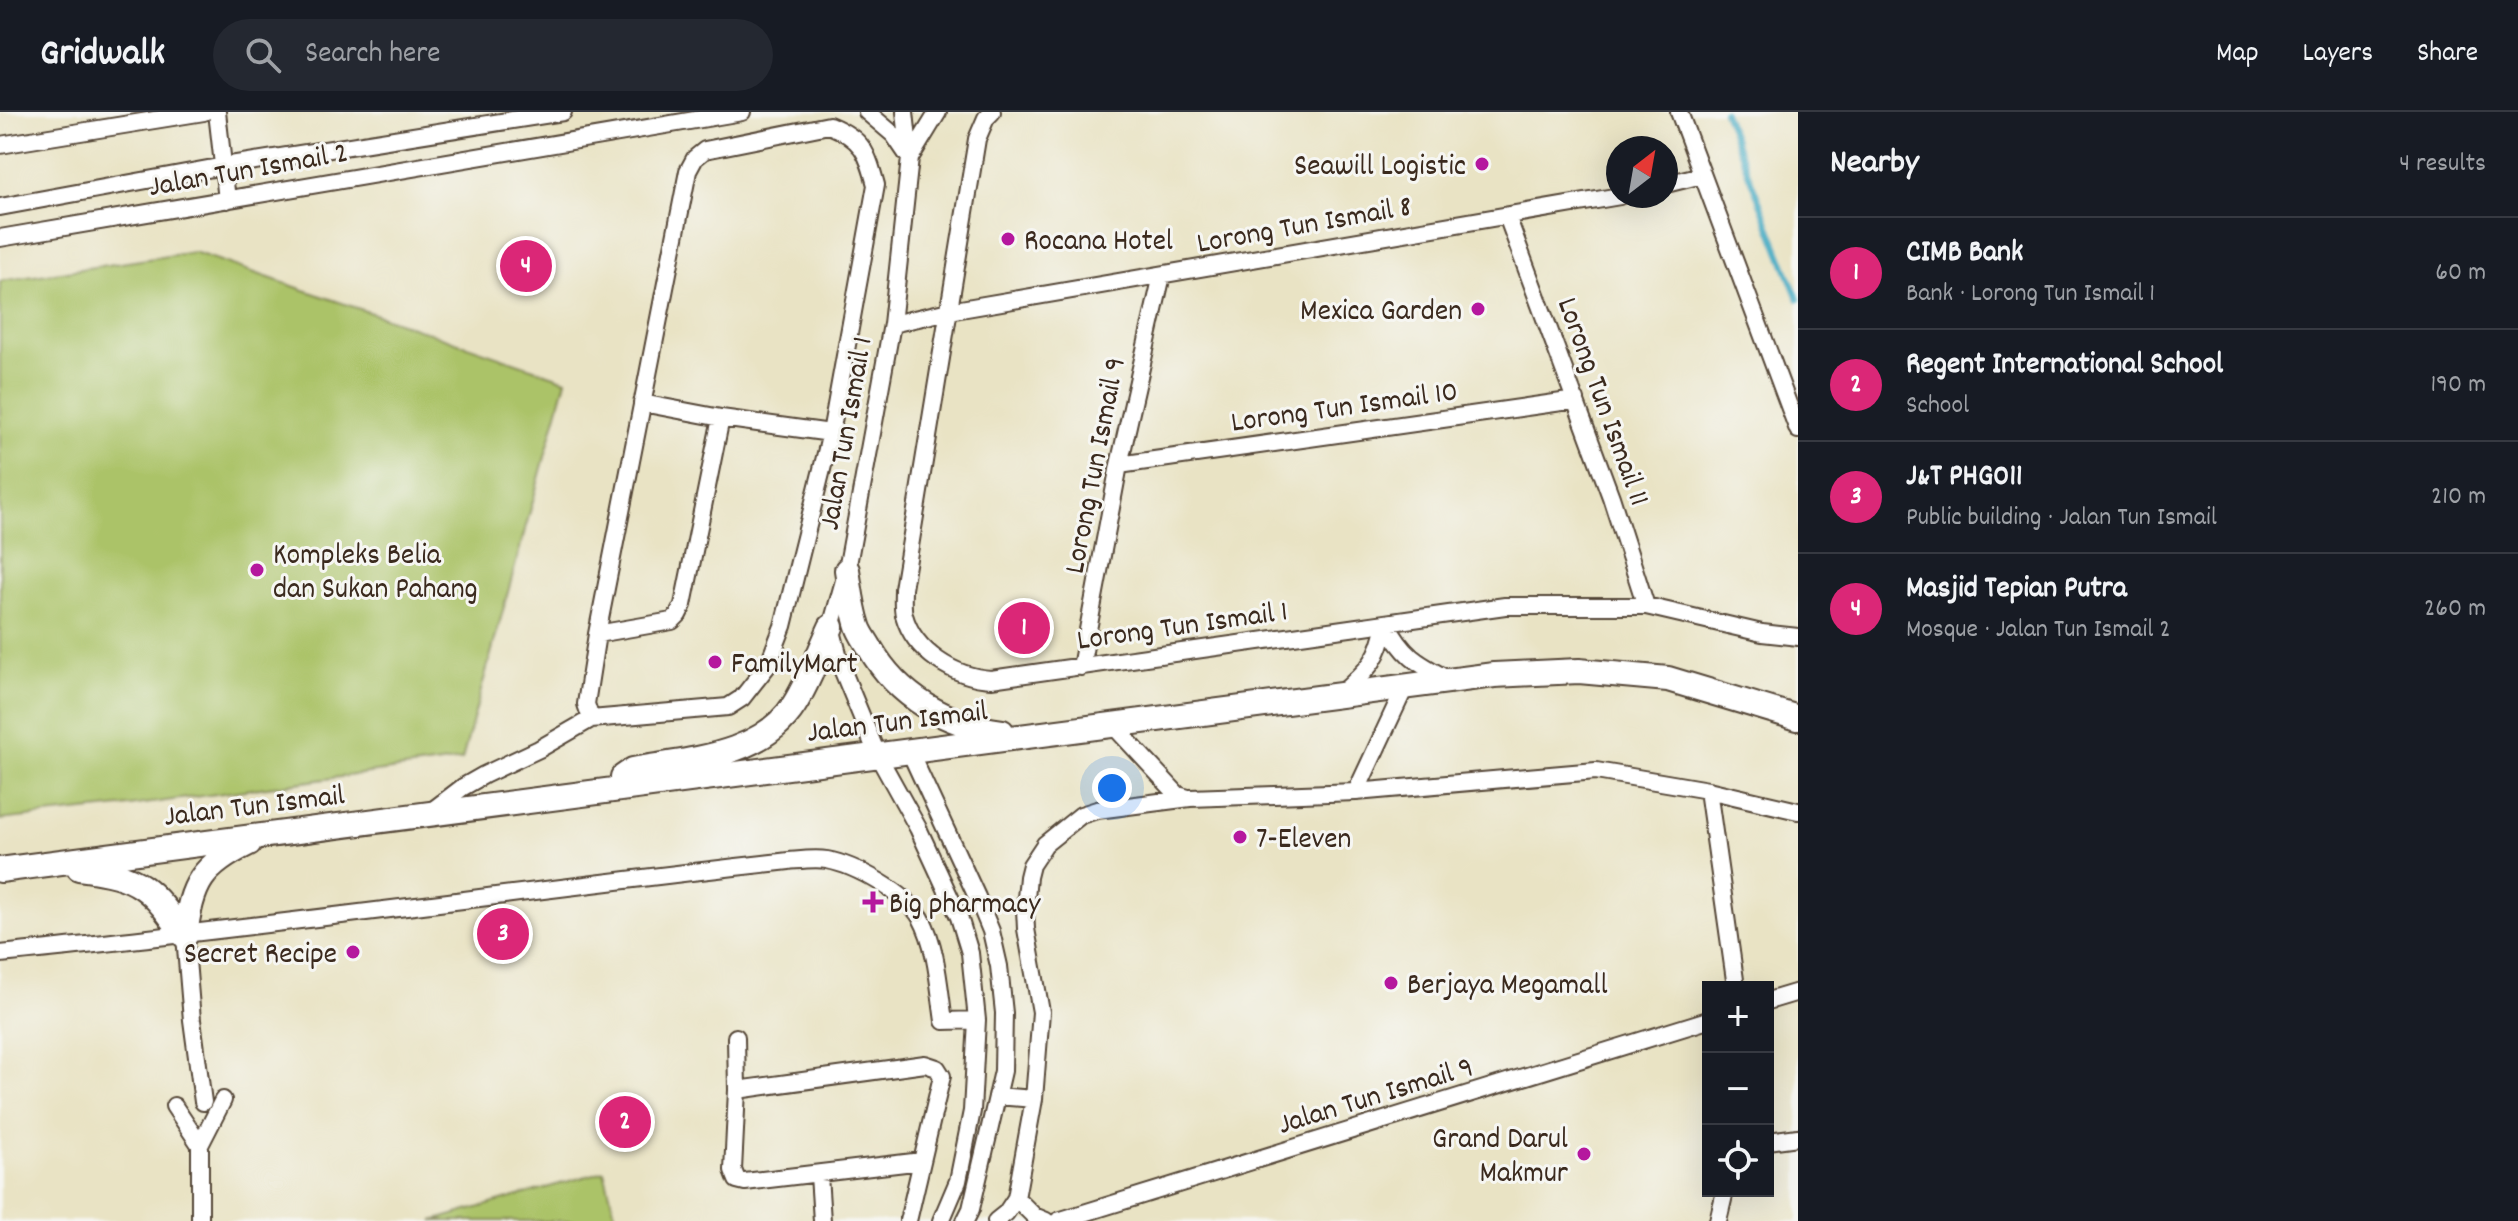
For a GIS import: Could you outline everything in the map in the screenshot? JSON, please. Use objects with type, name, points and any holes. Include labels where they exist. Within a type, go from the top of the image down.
[{"type":"main road","points":[[847,570],[858,628],[875,658],[901,689],[945,716],[996,732],[1029,736]]},
{"type":"main road","points":[[605,790],[633,770],[735,749],[765,736],[792,708],[831,627]]},
{"type":"main road","name":"Jalan Tun Ismail","points":[[0,870],[1494,675],[1579,671],[1668,679],[1798,718]]},
{"type":"main road","points":[[185,936],[188,905],[200,877],[223,856],[265,835]]},
{"type":"main road","points":[[45,864],[112,873],[143,886],[158,898],[185,936]]},
{"type":"street","points":[[0,145],[99,120],[204,112]]},
{"type":"street","points":[[217,112],[227,200]]},
{"type":"street","name":"Jalan Tun Ismail 2","points":[[0,207],[224,166],[563,112]]},
{"type":"street","name":"Jalan Tun Ismail 2","points":[[0,238],[742,112]]},
{"type":"street","points":[[867,112],[894,135],[910,158],[938,112]]},
{"type":"street","name":"Jalan Tun Ismail 1","points":[[831,627],[847,570],[892,324],[910,158],[905,112]]},
{"type":"street","name":"Lorong Tun Ismail 1","points":[[992,112],[977,139],[903,589],[904,615],[917,641],[952,669],[977,678],[997,679],[1505,606],[1646,606],[1762,633],[1798,637]]},
{"type":"street","points":[[1679,112],[1798,430]]},
{"type":"street","points":[[715,117],[720,147]]},
{"type":"street","points":[[427,814],[474,781],[591,719],[728,707],[742,698],[768,665],[783,626],[831,433],[876,185],[867,153],[845,132],[829,125],[705,150],[695,158],[688,171],[597,634],[586,704],[591,719]]},
{"type":"street","points":[[1678,181],[1702,175]]},
{"type":"street","name":"Lorong Tun Ismail 8","points":[[892,324],[949,311],[1606,198]]},
{"type":"street","name":"Lorong Tun Ismail 11","points":[[1507,216],[1576,400],[1646,606]]},
{"type":"street","name":"Lorong Tun Ismail 9","points":[[1081,667],[1119,465],[1162,275]]},
{"type":"street","name":"Lorong Tun Ismail 10","points":[[1119,465],[1576,400]]},
{"type":"street","points":[[642,403],[721,418],[831,433]]},
{"type":"street","points":[[597,634],[672,621],[678,615],[683,605],[721,418]]},
{"type":"street","points":[[1386,623],[1405,653],[1451,681]]},
{"type":"street","points":[[1339,695],[1366,670],[1382,648],[1386,623]]},
{"type":"street","points":[[831,627],[842,669],[877,754],[918,828],[959,917],[970,953],[977,1020],[972,1111],[958,1181],[941,1221]]},
{"type":"street","points":[[1356,792],[1405,687]]},
{"type":"street","points":[[1113,725],[1178,795],[1190,798]]},
{"type":"street","points":[[909,750],[991,931],[999,966],[1004,1013],[1003,1071],[971,1209],[965,1221]]},
{"type":"street","points":[[996,1221],[1016,1198],[1034,1099],[1041,1012],[1025,909],[1028,877],[1031,865],[1045,844],[1081,815],[1097,810],[1190,798],[1356,792],[1596,771],[1708,790],[1798,811]]},
{"type":"street","points":[[1708,790],[1735,981]]},
{"type":"street","points":[[0,954],[185,936],[492,895],[789,861],[825,860],[857,869],[895,892],[920,917],[932,950],[944,1021],[977,1020]]},
{"type":"street","points":[[185,936],[203,1102]]},
{"type":"street","points":[[1774,999],[1798,992]]},
{"type":"street","name":"Jalan Tun Ismail 9","points":[[1058,1221],[1702,1022]]},
{"type":"street","points":[[736,1037],[733,1170],[737,1180],[745,1182],[819,1175],[922,1161]]},
{"type":"street","points":[[737,1090],[925,1064],[937,1068],[942,1076],[908,1221]]},
{"type":"street","points":[[997,1096],[1034,1099]]},
{"type":"street","points":[[200,1221],[200,1145],[223,1100]]},
{"type":"street","points":[[174,1106],[200,1145]]},
{"type":"street","points":[[1774,1140],[1798,1137]]},
{"type":"street","points":[[819,1175],[822,1221]]},
{"type":"street","points":[[1718,1221],[1724,1197]]},
{"type":"street","points":[[1016,1198],[1034,1216],[1046,1221]]},
{"type":"green space","name":"Kompleks Belia dan Sukan Pahang","points":[[194,252],[566,380],[462,760],[130,806],[0,820],[0,281]]},
{"type":"green space","points":[[604,1171],[617,1221],[433,1221]]},
{"type":"waterway","points":[[1724,112],[1798,299]]},
{"type":"place","name":"Seawill Logistic","points":[[1482,164]]},
{"type":"place","name":"Rocana Hotel","points":[[1008,239]]},
{"type":"place","name":"Masjid Tepian Putra","points":[[526,266]]},
{"type":"place","name":"Mexica Garden","points":[[1478,309]]},
{"type":"place","name":"Kompleks Belia dan Sukan Pahang","points":[[257,570]]},
{"type":"place","name":"CIMB Bank","points":[[1024,628]]},
{"type":"place","name":"FamilyMart","points":[[715,662]]},
{"type":"place","name":"7-Eleven","points":[[1240,837]]},
{"type":"place","name":"Big pharmacy","points":[[873,902]]},
{"type":"place","name":"J&T PHG011","points":[[503,934]]},
{"type":"place","name":"Secret Recipe","points":[[353,952]]},
{"type":"place","name":"Berjaya Megamall","points":[[1391,983]]},
{"type":"place","name":"Regent International School","points":[[625,1122]]},
{"type":"place","name":"Grand Darul Makmur","points":[[1584,1154]]}]
